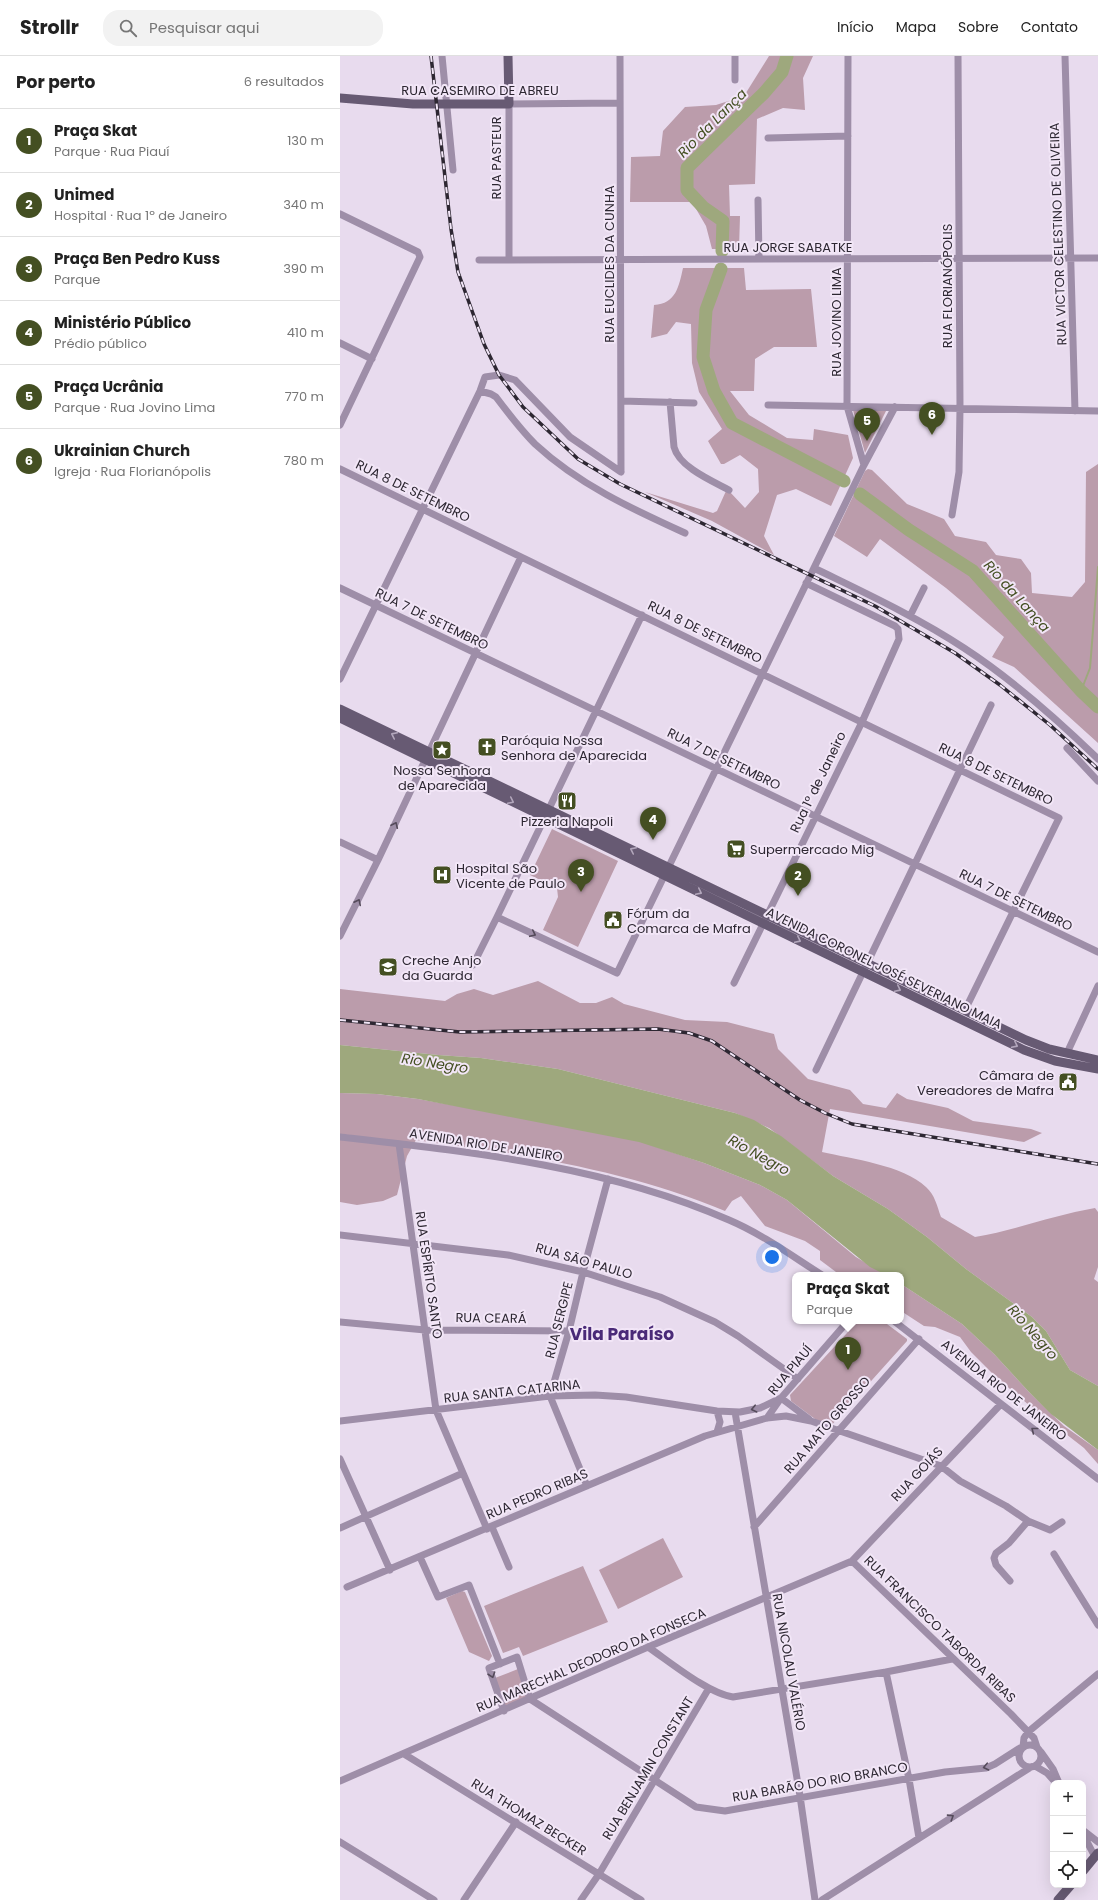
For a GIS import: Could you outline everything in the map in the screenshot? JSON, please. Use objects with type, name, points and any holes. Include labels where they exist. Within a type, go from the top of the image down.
[{"type":"main road","name":"RUA PASTEUR","points":[[508,56],[509,104]]},
{"type":"main road","name":"RUA CASEMIRO DE ABREU","points":[[340,98],[413,104],[509,104]]},
{"type":"main road","name":"AVENIDA CORONEL JOSÉ SEVERIANO MAIA","points":[[340,709],[428,756],[547,814],[765,919],[867,963],[1037,1045],[1098,1060]]},
{"type":"main road","name":"AVENIDA CORONEL JOSÉ SEVERIANO MAIA","points":[[340,718],[428,756]]},
{"type":"main road","name":"AVENIDA CORONEL JOSÉ SEVERIANO MAIA","points":[[765,919],[863,972],[1034,1054],[1055,1061],[1098,1069]]},
{"type":"main road","points":[[1086,1867],[1096,1855]]},
{"type":"main road","points":[[1058,1900],[1068,1888]]},
{"type":"street","points":[[442,56],[453,170]]},
{"type":"street","name":"RUA EUCLIDES DA CUNHA","points":[[480,391],[485,377],[490,375],[499,375],[515,380],[570,436],[621,472],[620,56]]},
{"type":"street","points":[[735,56],[735,80]]},
{"type":"street","name":"RUA JOVINO LIMA","points":[[848,56],[847,406],[864,465]]},
{"type":"street","name":"RUA FLORIANÓPOLIS","points":[[952,516],[959,472],[960,408],[958,56]]},
{"type":"street","name":"RUA VICTOR CELESTINO DE OLIVEIRA","points":[[1065,56],[1075,411]]},
{"type":"street","name":"RUA CASEMIRO DE ABREU","points":[[509,104],[620,103]]},
{"type":"street","name":"RUA PASTEUR","points":[[509,104],[509,260]]},
{"type":"street","points":[[768,138],[848,136]]},
{"type":"street","points":[[758,200],[759,259]]},
{"type":"street","points":[[340,214],[418,252],[420,257],[340,425]]},
{"type":"street","name":"RUA JORGE SABATKE","points":[[479,260],[1098,258]]},
{"type":"street","points":[[340,343],[372,359]]},
{"type":"street","points":[[340,679],[480,391],[491,394],[496,398],[526,434],[569,472],[625,504],[685,533]]},
{"type":"street","points":[[621,401],[694,403]]},
{"type":"street","points":[[670,402],[676,454],[693,470],[729,490]]},
{"type":"street","points":[[768,404],[1098,411]]},
{"type":"street","points":[[497,917],[617,974],[864,465],[895,407]]},
{"type":"street","name":"RUA 8 DE SETEMBRO","points":[[340,469],[1059,818],[1013,912]]},
{"type":"street","points":[[340,936],[428,756],[521,557]]},
{"type":"street","points":[[814,568],[910,616],[965,649],[996,671],[1048,713],[1098,759]]},
{"type":"street","name":"Rua 1º de Janeiro","points":[[734,983],[814,816],[862,722],[897,644],[899,634],[895,626],[806,584]]},
{"type":"street","name":"RUA 7 DE SETEMBRO","points":[[340,588],[1098,952]]},
{"type":"street","points":[[910,616],[924,588]]},
{"type":"street","points":[[473,965],[642,615]]},
{"type":"street","points":[[816,1070],[991,705]]},
{"type":"street","points":[[1067,748],[1098,781]]},
{"type":"street","points":[[340,842],[378,860]]},
{"type":"street","points":[[965,1010],[1013,912]]},
{"type":"street","points":[[1067,1053],[1098,986]]},
{"type":"street","name":"AVENIDA RIO DE JANEIRO","points":[[340,1137],[518,1159],[608,1179],[677,1199],[729,1220],[764,1238],[817,1272]]},
{"type":"street","name":"RUA ESPÍRITO SANTO","points":[[399,1144],[436,1410],[463,1473],[510,1568]]},
{"type":"street","name":"RUA SERGIPE","points":[[550,1396],[569,1331],[608,1179]]},
{"type":"street","name":"RUA SÃO PAULO","points":[[340,1235],[514,1256],[583,1272],[660,1297],[715,1322],[738,1336],[798,1379]]},
{"type":"street","name":"RUA CEARÁ","points":[[340,1322],[425,1330],[569,1331]]},
{"type":"street","name":"RUA PIAUÍ","points":[[767,1418],[781,1398],[845,1324]]},
{"type":"street","name":"AVENIDA RIO DE JANEIRO","points":[[898,1324],[1098,1479]]},
{"type":"street","name":"RUA MATO GROSSO","points":[[754,1527],[919,1340]]},
{"type":"street","points":[[550,1396],[587,1486]]},
{"type":"street","name":"RUA SANTA CATARINA","points":[[340,1421],[550,1396],[626,1397],[717,1411],[735,1412],[760,1408],[781,1398]]},
{"type":"street","points":[[781,1398],[811,1420]]},
{"type":"street","name":"RUA GOIÁS","points":[[852,1561],[1001,1404]]},
{"type":"street","points":[[717,1411],[720,1422],[717,1432]]},
{"type":"street","points":[[735,1412],[737,1428],[767,1418],[786,1416],[811,1420],[840,1429],[941,1466],[960,1481],[1006,1506],[1028,1521],[1050,1530],[1062,1522]]},
{"type":"street","name":"RUA PEDRO RIBAS","points":[[347,1587],[490,1528],[705,1436],[737,1428]]},
{"type":"street","name":"RUA NICOLAU VALÉRIO","points":[[737,1428],[800,1796],[815,1900]]},
{"type":"street","points":[[340,1459],[390,1570]]},
{"type":"street","points":[[340,1528],[463,1473]]},
{"type":"street","points":[[1010,1581],[996,1565],[994,1558],[996,1553],[1009,1543],[1028,1521]]},
{"type":"street","points":[[1054,1554],[1098,1625]]},
{"type":"street","points":[[420,1557],[438,1597],[468,1585],[500,1664]]},
{"type":"street","name":"RUA MARECHAL DEODORO DA FONSECA","points":[[340,1781],[504,1711],[648,1647],[852,1561]]},
{"type":"street","name":"RUA FRANCISCO TABORDA RIBAS","points":[[852,1561],[952,1659],[1011,1714],[1026,1735],[1034,1738],[1038,1748]]},
{"type":"street","points":[[648,1647],[710,1688],[727,1696],[733,1697],[886,1672],[952,1659]]},
{"type":"street","points":[[504,1711],[489,1668],[518,1658],[530,1699]]},
{"type":"street","points":[[886,1672],[909,1779],[918,1838]]},
{"type":"street","points":[[1055,1780],[1046,1772],[1033,1766],[1024,1765],[1019,1760],[1021,1747],[1026,1735],[1098,1674]]},
{"type":"street","name":"RUA BENJAMIN CONSTANT","points":[[581,1900],[599,1874],[710,1688]]},
{"type":"street","name":"RUA BARÃO DO RIO BRANCO","points":[[530,1699],[696,1807],[724,1811],[800,1796],[945,1772],[986,1768],[996,1764],[1021,1747]]},
{"type":"street","points":[[1021,1747],[1030,1744],[1038,1748],[1053,1769],[1057,1780]]},
{"type":"street","points":[[822,1900],[1033,1766],[1041,1756],[1038,1748]]},
{"type":"street","name":"RUA THOMAZ BECKER","points":[[404,1754],[641,1900]]},
{"type":"street","points":[[464,1900],[516,1822]]},
{"type":"street","points":[[1086,1834],[1098,1842]]},
{"type":"street","points":[[1086,1837],[1096,1855]]},
{"type":"street","points":[[340,1842],[434,1900]]},
{"type":"shaded area","points":[[769,56],[813,56],[803,78],[805,110],[783,108],[757,119],[755,184],[729,185],[730,216],[740,216],[739,249],[712,249],[706,226],[692,202],[630,202],[631,157],[660,156],[663,131],[685,107],[716,105],[744,96]]},
{"type":"shaded area","points":[[683,268],[744,268],[746,290],[811,289],[817,347],[774,347],[755,359],[754,391],[730,391],[749,415],[787,438],[813,440],[814,429],[848,435],[853,458],[831,506],[796,489],[777,495],[764,536],[774,555],[712,521],[645,492],[713,513],[717,511],[726,491],[729,491],[745,508],[759,492],[758,469],[740,455],[724,464],[721,464],[708,441],[722,429],[699,392],[692,363],[691,324],[676,322],[667,334],[651,338],[654,305],[661,304],[672,298],[678,287]]},
{"type":"shaded area","points":[[853,410],[886,411],[865,453]]},
{"type":"shaded area","points":[[1098,464],[1098,743],[1014,667],[992,657],[1004,637],[946,588],[880,539],[867,557],[834,536],[865,471],[868,469],[872,470],[907,504],[944,519],[955,536],[986,542],[996,555],[1021,559],[1031,573],[1032,593],[1072,597],[1085,582],[1086,472]]},
{"type":"shaded area","points":[[552,829],[618,861],[578,947],[543,930],[558,897],[557,888],[530,875]]},
{"type":"shaded area","points":[[538,981],[580,1003],[596,1003],[612,997],[624,1004],[685,1020],[727,1022],[774,1034],[778,1049],[808,1079],[850,1090],[863,1104],[886,1108],[897,1093],[907,1099],[948,1108],[973,1121],[1031,1129],[1042,1133],[1024,1142],[830,1109],[822,1152],[862,1160],[891,1168],[916,1179],[932,1194],[941,1217],[975,1237],[1065,1214],[1095,1208],[1098,1212],[1098,1267],[1094,1279],[1098,1282],[1098,1386],[1070,1370],[1046,1331],[1032,1317],[966,1269],[927,1237],[888,1209],[833,1176],[769,1128],[735,1113],[558,1069],[481,1058],[340,1045],[340,989],[445,1001],[457,994],[474,989],[493,995]]},
{"type":"shaded area","points":[[340,1093],[377,1094],[418,1099],[639,1141],[704,1163],[760,1185],[787,1200],[856,1257],[881,1272],[836,1272],[820,1260],[820,1251],[805,1241],[765,1226],[741,1196],[732,1201],[725,1211],[646,1183],[592,1169],[509,1153],[416,1140],[407,1156],[397,1195],[383,1201],[357,1205],[340,1202]]},
{"type":"shaded area","points":[[904,1286],[962,1324],[994,1354],[1029,1392],[1064,1426],[1098,1450],[1098,1464],[1084,1448],[997,1378],[971,1352],[960,1337],[935,1327],[924,1326],[904,1313]]},
{"type":"shaded area","points":[[855,1324],[887,1324],[907,1339],[907,1341],[829,1428],[791,1401],[790,1395]]},
{"type":"shaded area","points":[[663,1538],[683,1577],[618,1609],[599,1570]]},
{"type":"shaded area","points":[[583,1566],[608,1622],[523,1656],[519,1647],[503,1653],[484,1606]]},
{"type":"shaded area","points":[[462,1591],[465,1592],[492,1656],[489,1661],[469,1652],[446,1598]]},
{"type":"shaded area","points":[[518,1669],[528,1698],[504,1706],[495,1678]]},
{"type":"water","name":"Rio Negro","points":[[340,1045],[481,1058],[558,1069],[735,1113],[754,1120],[781,1136],[833,1176],[888,1209],[927,1237],[966,1269],[1032,1317],[1046,1331],[1070,1370],[1098,1386],[1098,1450],[1051,1414],[994,1354],[962,1324],[904,1286],[904,1272],[880,1272],[870,1267],[787,1200],[760,1185],[704,1163],[639,1142],[418,1099],[377,1094],[340,1093]]},
{"type":"waterway","name":"Rio da Lança","points":[[722,251],[723,221],[703,207],[687,190],[687,168],[764,93],[782,72],[787,56]]},
{"type":"waterway","name":"Rio da Lança","points":[[721,269],[706,310],[703,357],[714,391],[732,423],[844,481]]},
{"type":"waterway","name":"Rio da Lança","points":[[860,494],[909,530],[973,571],[1081,691],[1098,707]]},
{"type":"waterway","points":[[1081,691],[1090,668],[1098,567]]},
{"type":"railway","points":[[431,56],[451,229],[458,272],[484,344],[499,375],[523,407],[578,459],[620,484],[875,606],[955,653],[1000,685],[1050,725],[1098,769]]},
{"type":"railway","points":[[340,1020],[460,1032],[658,1029],[689,1033],[712,1041],[800,1100],[825,1113],[852,1124],[1098,1164]]},
{"type":"place","name":"Ukrainian Church","points":[[932,435]]},
{"type":"place","name":"Praça Ucrânia","points":[[867,441]]},
{"type":"place","name":"Paróquia Nossa Senhora de Aparecida","points":[[487,747]]},
{"type":"place","name":"Nossa Senhora de Aparecida","points":[[442,750]]},
{"type":"place","name":"Pizzeria Napoli","points":[[567,801]]},
{"type":"place","name":"Ministério Público","points":[[653,840]]},
{"type":"place","name":"Supermercado Mig","points":[[736,849]]},
{"type":"place","name":"Hospital São Vicente de Paulo","points":[[442,875]]},
{"type":"place","name":"Praça Ben Pedro Kuss","points":[[581,892]]},
{"type":"place","name":"Unimed","points":[[798,896]]},
{"type":"place","name":"Fórum da Comarca de Mafra","points":[[613,920]]},
{"type":"place","name":"Creche Anjo da Guarda","points":[[388,967]]},
{"type":"place","name":"Câmara de Vereadores de Mafra","points":[[1068,1082]]},
{"type":"place","name":"Praça Skat","points":[[848,1370]]},
{"type":"district","name":"Vila Paraíso","points":[[622,1334]]}]
